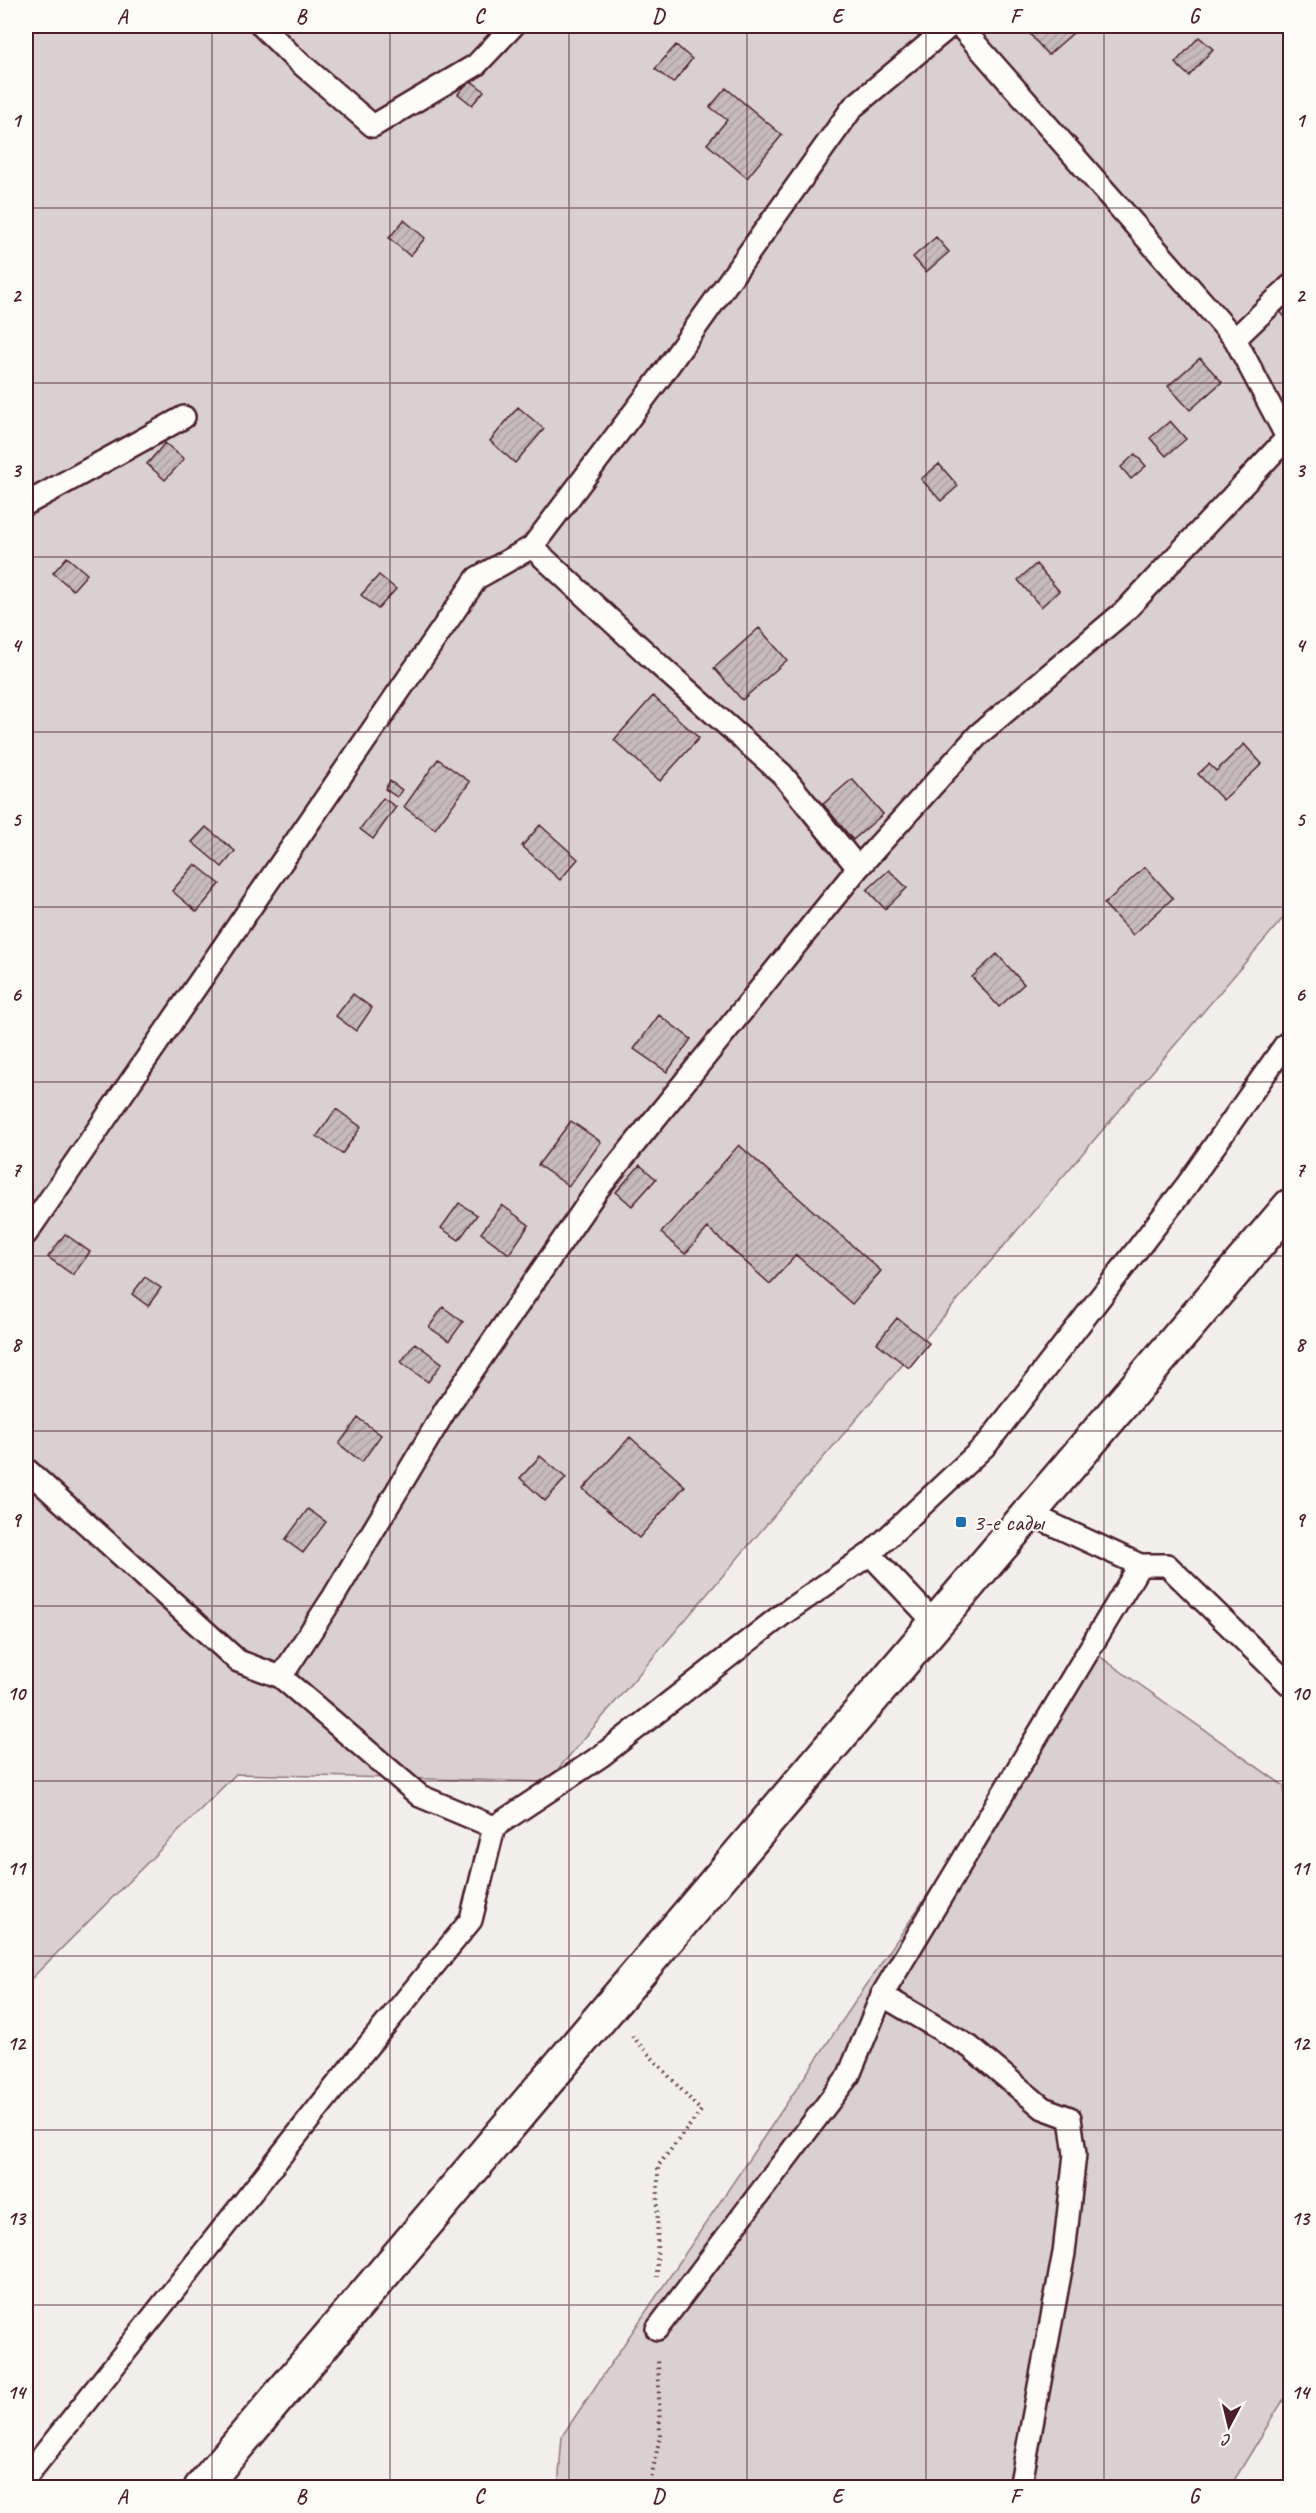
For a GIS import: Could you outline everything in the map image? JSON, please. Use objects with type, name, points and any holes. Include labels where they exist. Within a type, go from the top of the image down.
[{"type":"street","points":[[201,2487],[1290,1206]]},
{"type":"lane","points":[[262,26],[291,55],[373,126],[476,65],[513,26]]},
{"type":"lane","points":[[26,1234],[477,578],[532,547],[659,379],[853,107],[950,26]]},
{"type":"lane","points":[[281,1677],[334,1596],[446,1409],[598,1189],[858,868],[979,734],[1126,610],[1289,440],[1235,339],[960,26]]},
{"type":"lane","points":[[1235,339],[1290,286]]},
{"type":"lane","points":[[26,504],[184,417]]},
{"type":"lane","points":[[532,547],[659,665],[782,774],[858,868]]},
{"type":"lane","points":[[26,2477],[346,2073],[471,1920],[494,1827],[601,1756],[783,1614],[870,1554],[987,1444],[1187,1185],[1290,1041]]},
{"type":"lane","points":[[26,1468],[238,1660],[281,1677],[420,1796],[494,1827]]},
{"type":"lane","points":[[1030,1514],[1140,1565],[1167,1565],[1290,1685]]},
{"type":"lane","points":[[870,1554],[935,1623]]},
{"type":"lane","points":[[657,2329],[849,2075],[882,1995],[1140,1565]]},
{"type":"lane","points":[[882,1995],[970,2047],[1043,2108],[1070,2118],[1075,2154],[1064,2253],[1020,2487]]},
{"type":"path","points":[[606,2009],[701,2111],[658,2166],[657,2329],[660,2436],[649,2487]]},
{"type":"shaded area","points":[[26,26],[1290,26],[1290,910],[547,1782],[236,1774],[26,1984]]},
{"type":"shaded area","points":[[1092,1651],[1284,1786],[1290,1838],[1290,2389],[1230,2487],[558,2488],[562,2436]]},
{"type":"building","points":[[1023,26],[1081,26],[1048,55]]},
{"type":"building","points":[[1199,37],[1213,49],[1189,76],[1175,63]]},
{"type":"building","points":[[676,45],[692,59],[673,83],[655,69]]},
{"type":"building","points":[[470,80],[484,91],[472,105],[458,94]]},
{"type":"building","points":[[726,88],[782,135],[747,178],[707,144],[727,120],[710,107]]},
{"type":"building","points":[[404,220],[425,238],[410,256],[389,238]]},
{"type":"building","points":[[936,237],[949,252],[926,272],[913,257]]},
{"type":"building","points":[[1290,299],[1290,323],[1278,309]]},
{"type":"building","points":[[1200,358],[1222,382],[1190,410],[1168,386]]},
{"type":"building","points":[[518,407],[544,429],[515,463],[490,441]]},
{"type":"building","points":[[1170,421],[1186,439],[1166,456],[1150,438]]},
{"type":"building","points":[[165,443],[184,459],[165,480],[147,464]]},
{"type":"building","points":[[1135,454],[1146,466],[1131,479],[1121,467]]},
{"type":"building","points":[[939,464],[958,486],[941,501],[921,479]]},
{"type":"building","points":[[67,557],[87,574],[73,590],[53,573]]},
{"type":"building","points":[[1036,564],[1059,591],[1041,607],[1018,580]]},
{"type":"building","points":[[379,575],[396,589],[378,609],[361,595]]},
{"type":"building","points":[[759,628],[787,660],[742,700],[714,668]]},
{"type":"building","points":[[653,696],[699,738],[660,781],[614,740]]},
{"type":"building","points":[[1244,744],[1262,764],[1223,800],[1198,774],[1209,764],[1216,771]]},
{"type":"building","points":[[438,759],[470,782],[435,829],[404,807]]},
{"type":"building","points":[[852,779],[883,814],[853,840],[823,804]]},
{"type":"building","points":[[390,781],[402,790],[397,797],[385,789]]},
{"type":"building","points":[[383,798],[396,807],[373,839],[360,829]]},
{"type":"building","points":[[540,825],[578,859],[560,880],[522,846]]},
{"type":"building","points":[[206,827],[235,851],[222,867],[192,842]]},
{"type":"building","points":[[195,864],[220,884],[197,912],[172,891]]},
{"type":"building","points":[[1145,867],[1173,898],[1133,935],[1104,904]]},
{"type":"building","points":[[889,870],[907,888],[885,909],[867,890]]},
{"type":"building","points":[[997,954],[1024,984],[999,1007],[972,977]]},
{"type":"building","points":[[353,994],[372,1008],[356,1031],[336,1016]]},
{"type":"building","points":[[659,1015],[691,1039],[667,1072],[634,1049]]},
{"type":"building","points":[[336,1109],[361,1127],[342,1154],[317,1136]]},
{"type":"building","points":[[571,1121],[601,1142],[569,1186],[538,1165]]},
{"type":"building","points":[[739,1145],[881,1271],[852,1304],[796,1255],[770,1284],[708,1228],[685,1254],[661,1233]]},
{"type":"building","points":[[640,1165],[656,1179],[632,1206],[616,1192]]},
{"type":"building","points":[[459,1203],[477,1215],[459,1240],[441,1228]]},
{"type":"building","points":[[502,1205],[529,1225],[509,1254],[481,1233]]},
{"type":"building","points":[[65,1234],[90,1252],[73,1275],[48,1257]]},
{"type":"building","points":[[145,1277],[161,1288],[148,1306],[132,1294]]},
{"type":"building","points":[[443,1307],[463,1322],[449,1341],[429,1327]]},
{"type":"building","points":[[897,1318],[929,1343],[909,1368],[877,1343]]},
{"type":"building","points":[[415,1343],[442,1363],[428,1382],[401,1362]]},
{"type":"building","points":[[358,1418],[381,1435],[362,1462],[339,1444]]},
{"type":"building","points":[[630,1437],[685,1486],[639,1538],[583,1489]]},
{"type":"building","points":[[540,1456],[566,1478],[545,1501],[520,1478]]},
{"type":"building","points":[[308,1509],[326,1522],[303,1553],[285,1540]]},
{"type":"place","name":"3-е сады","points":[[961,1522]]}]
